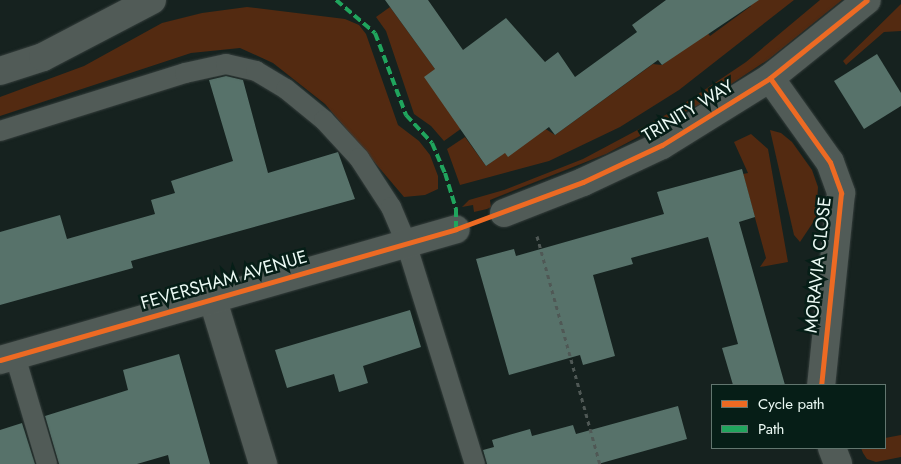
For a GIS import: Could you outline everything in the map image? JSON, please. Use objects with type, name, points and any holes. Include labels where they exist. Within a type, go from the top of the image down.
[{"type":"street","points":[[0,70],[43,57],[152,0]]},
{"type":"street","name":"TRINITY WAY","points":[[516,208],[583,182],[662,145],[770,78],[867,0]]},
{"type":"street","name":"MORAVIA CLOSE","points":[[770,78],[830,162],[840,193],[821,384]]},
{"type":"street","name":"FEVERSHAM AVENUE","points":[[7,358],[212,297],[456,229]]},
{"type":"street","points":[[212,297],[263,464]]},
{"type":"street","points":[[832,449],[838,464]]},
{"type":"lane","points":[[0,131],[185,73],[226,64],[256,71],[286,89],[324,120],[359,158],[391,207],[406,243],[475,464]]},
{"type":"lane","points":[[7,358],[47,464]]},
{"type":"path","points":[[516,208],[600,464]]},
{"type":"shaded area","points":[[752,0],[794,0],[679,90],[620,127],[549,161],[460,185],[447,149],[465,137],[486,166],[541,126],[555,135],[653,64],[662,65],[707,32],[710,36],[751,6],[748,2]]},
{"type":"shaded area","points":[[820,0],[842,0],[769,59],[704,102],[606,154],[490,200],[491,207],[487,209],[474,212],[473,205],[462,207],[469,200],[504,190],[583,159],[673,111],[746,62]]},
{"type":"shaded area","points":[[901,4],[901,31],[884,32],[846,65],[843,61]]},
{"type":"shaded area","points":[[247,7],[345,19],[359,25],[366,34],[398,125],[419,141],[430,155],[438,176],[438,189],[425,195],[404,197],[325,104],[273,63],[240,48],[191,53],[0,116],[0,97],[84,66],[162,23],[202,13]]},
{"type":"shaded area","points":[[390,7],[435,69],[462,128],[444,141],[431,126],[414,114],[386,31],[376,17]]},
{"type":"shaded area","points":[[770,130],[781,133],[792,142],[812,170],[818,187],[816,218],[800,242],[794,235]]},
{"type":"shaded area","points":[[751,134],[768,149],[788,262],[760,267],[766,258],[743,174],[748,173],[734,142]]},
{"type":"shaded area","points":[[901,435],[901,457],[876,462],[867,459],[861,449],[886,449],[886,438]]},
{"type":"building","points":[[385,0],[428,0],[463,50],[506,18],[545,62],[558,52],[575,77],[637,32],[632,25],[666,0],[759,0],[662,65],[658,60],[555,135],[549,127],[508,157],[505,153],[486,166],[424,77],[435,69]]},
{"type":"building","points":[[877,54],[901,93],[901,106],[864,129],[834,81]]},
{"type":"building","points":[[226,76],[243,80],[268,173],[338,152],[355,199],[131,261],[133,268],[0,305],[0,232],[60,215],[67,239],[155,214],[151,200],[175,193],[171,181],[233,161],[209,80]]},
{"type":"building","points":[[742,169],[755,217],[739,222],[785,384],[733,384],[722,348],[738,344],[708,237],[631,258],[633,264],[593,275],[615,356],[583,365],[580,355],[509,375],[476,259],[514,249],[516,256],[664,214],[657,192]]},
{"type":"building","points":[[410,310],[421,347],[363,366],[368,383],[339,392],[334,374],[287,388],[275,350]]},
{"type":"building","points":[[179,354],[210,464],[170,464],[168,455],[137,464],[59,464],[45,416],[128,390],[123,370]]},
{"type":"building","points":[[678,406],[687,439],[598,464],[487,464],[483,450],[494,447],[492,440],[530,429],[532,436],[573,425],[576,434]]},
{"type":"building","points":[[22,423],[35,464],[0,464],[0,430]]},
{"type":"marked path","points":[[336,0],[375,33],[406,115],[432,143],[445,173],[456,209],[456,229]]},
{"type":"cycle path","points":[[0,360],[456,229],[583,182],[662,145],[770,78],[867,0]]},
{"type":"cycle path","points":[[770,78],[830,162],[841,193],[821,384]]}]
